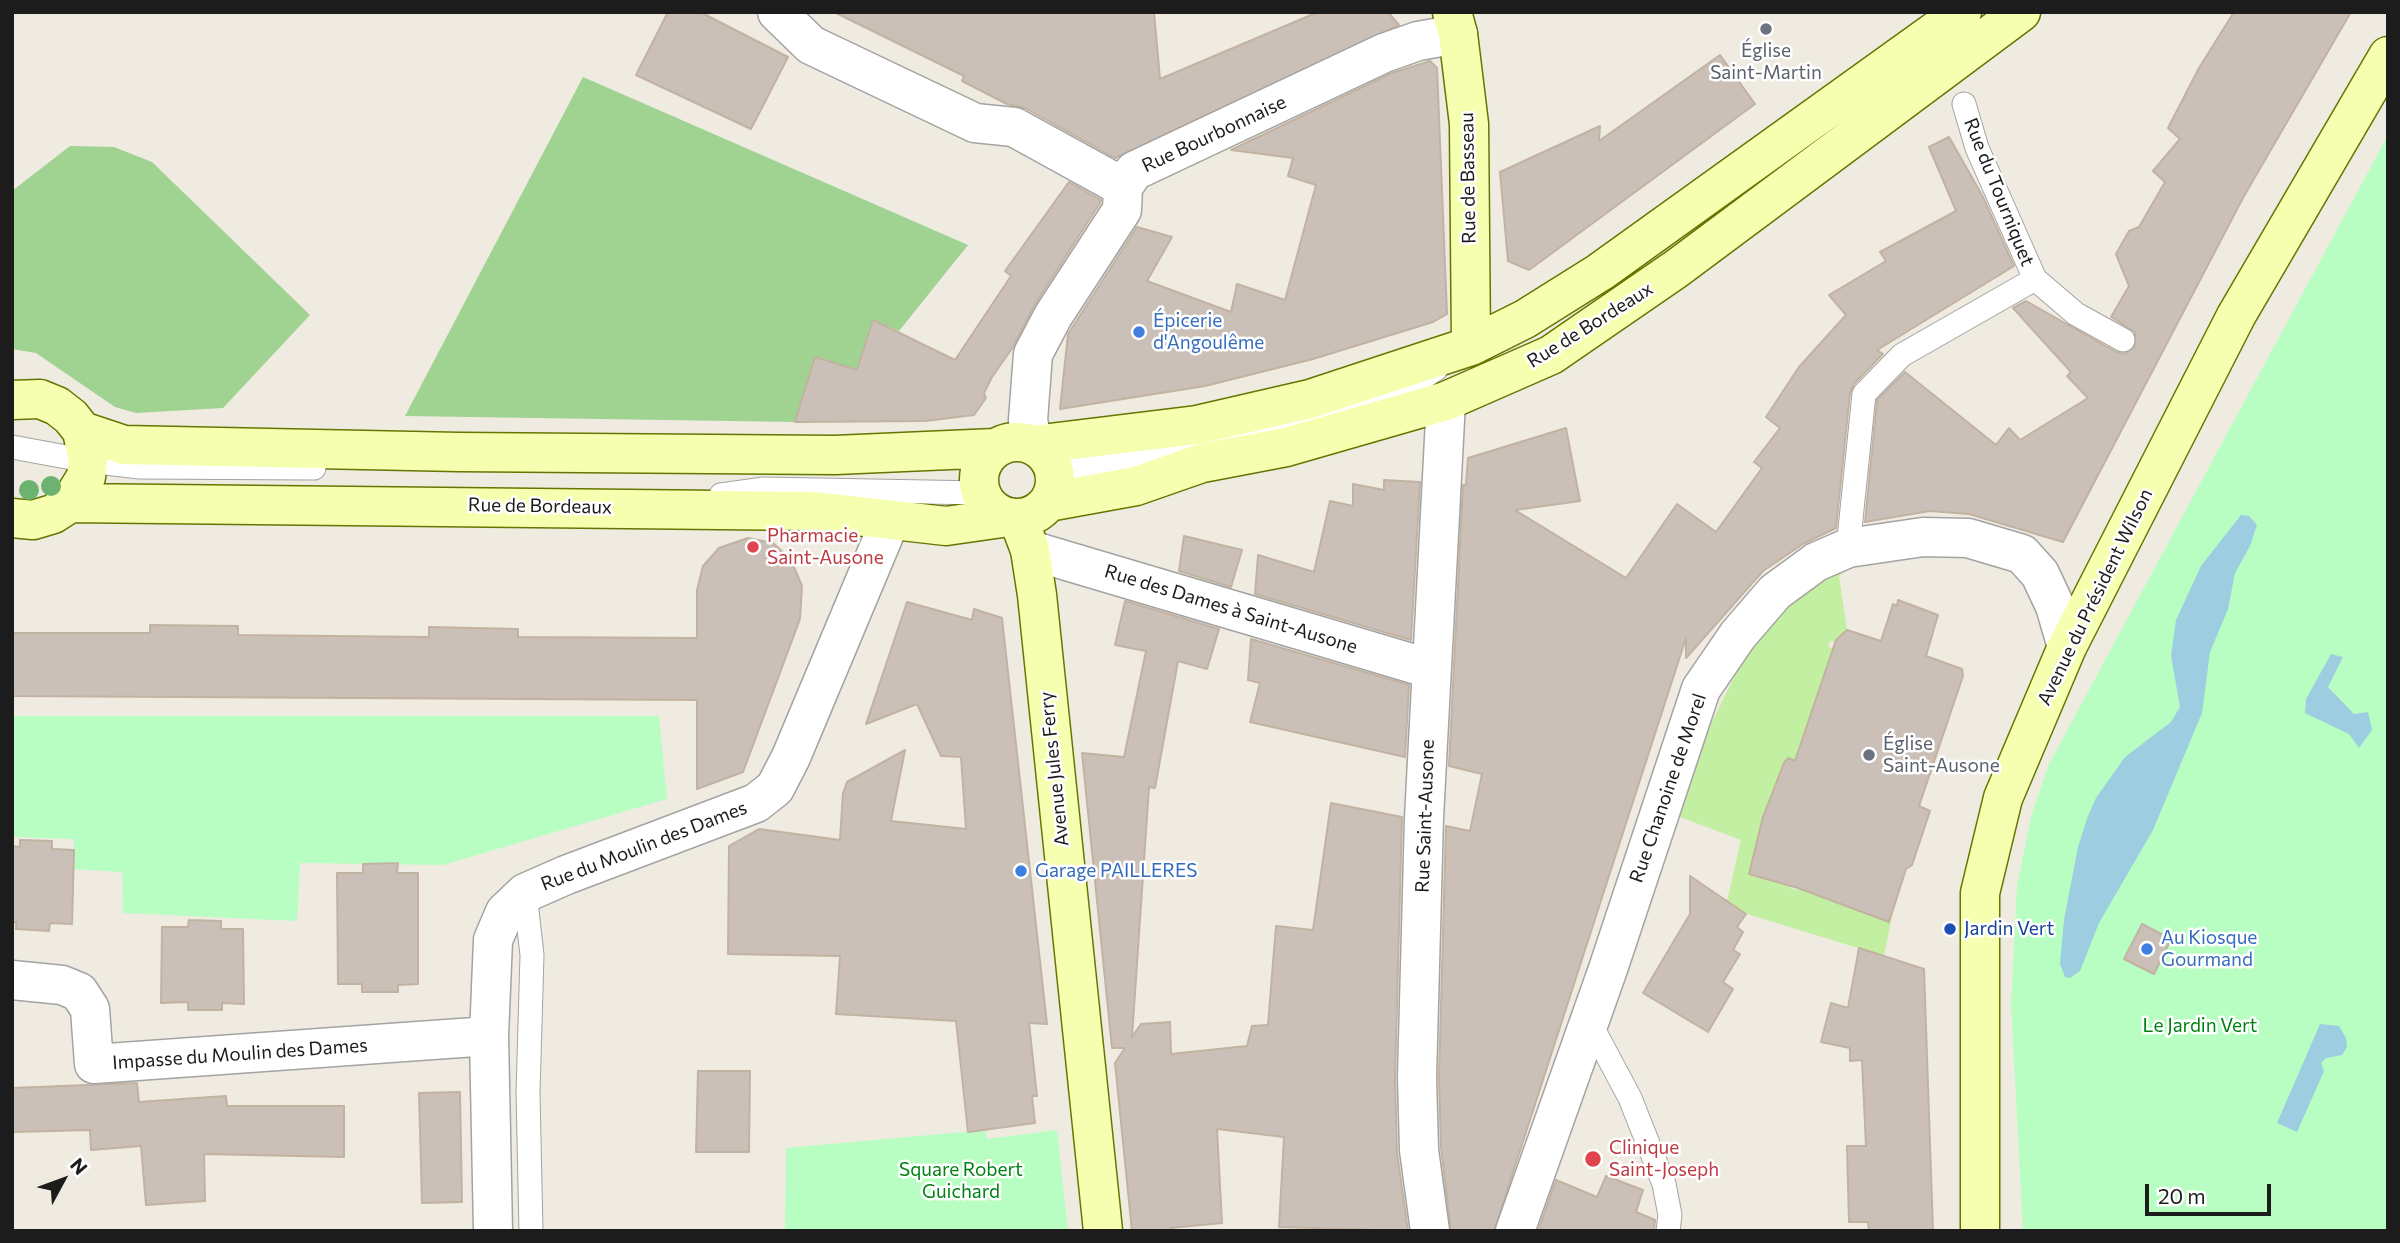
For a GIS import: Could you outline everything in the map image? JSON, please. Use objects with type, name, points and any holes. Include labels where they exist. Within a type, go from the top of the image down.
[{"type":"main road","name":"Rue de Bordeaux","points":[[69,503],[813,510],[890,522],[946,526],[1025,499],[1197,425],[1310,398],[1471,346],[1572,290],[1962,12]]},
{"type":"main road","name":"Rue de Bordeaux","points":[[1025,499],[1136,486],[1202,463],[1286,447],[1446,401],[1550,355],[1623,307],[2021,12]]},
{"type":"main road","name":"Rue de Basseau","points":[[1455,23],[1469,124],[1471,346]]},
{"type":"main road","name":"Avenue du Président Wilson","points":[[1980,1231],[1980,894],[2003,798],[2067,647],[2236,316],[2388,56]]},
{"type":"main road","points":[[12,400],[40,399],[57,405],[71,416],[85,446],[86,477],[69,503],[53,514],[33,520],[12,518]]},
{"type":"main road","points":[[85,446],[835,455],[995,448],[1007,443],[1025,499]]},
{"type":"main road","name":"Avenue Jules Ferry","points":[[1025,499],[1103,1231]]},
{"type":"street","points":[[777,12],[811,45],[975,123],[1014,127],[1123,187]]},
{"type":"street","name":"Rue Bourbonnaise","points":[[1025,499],[1033,354],[1053,316],[1122,210],[1123,187],[1134,171],[1384,53],[1418,41],[1455,23]]},
{"type":"street","name":"Rue Saint-Ausone","points":[[1430,1231],[1419,1150],[1417,1077],[1432,669],[1446,401]]},
{"type":"street","name":"Rue des Dames à Saint-Ausone","points":[[1025,499],[1432,669]]},
{"type":"street","name":"Rue du Moulin des Dames","points":[[492,1231],[489,1036],[493,940],[505,912],[524,893],[566,874],[756,803],[775,788],[791,757],[890,522]]},
{"type":"street","name":"Rue Chanoine de Morel","points":[[1515,1231],[1701,689],[1738,635],[1775,592],[1816,562],[1848,548],[1923,537],[1968,538],[2022,554],[2045,585],[2055,606],[2067,647]]},
{"type":"street","name":"Impasse du Moulin des Dames","points":[[12,980],[62,985],[79,992],[90,1009],[94,1065],[489,1036]]},
{"type":"lane","points":[[1768,151],[1789,119],[1934,12]]},
{"type":"lane","name":"Rue du Tourniquet","points":[[1965,104],[1977,148],[2035,279],[2076,314],[2123,340]]},
{"type":"lane","name":"Rue du Tourniquet","points":[[1848,548],[1864,394],[1902,355],[2035,279]]},
{"type":"lane","points":[[12,447],[85,446]]},
{"type":"lane","points":[[624,507],[764,489],[1025,499]]},
{"type":"lane","points":[[524,893],[533,955],[528,1093],[531,1231]]},
{"type":"lane","points":[[1589,1021],[1630,1098],[1664,1184],[1670,1215],[1668,1231]]},
{"type":"green space","points":[[583,77],[968,245],[899,331],[874,321],[857,371],[815,357],[795,422],[405,416]]},
{"type":"green space","name":"Le Jardin Vert","points":[[2388,135],[2388,1231],[2023,1231],[2011,1004],[2017,885],[2032,813],[2049,764]]},
{"type":"green space","points":[[70,146],[114,147],[152,162],[310,315],[223,408],[136,413],[115,407],[36,353],[12,349],[12,191]]},
{"type":"green space","points":[[1854,564],[1839,576],[1847,630],[1839,637],[1842,643],[1830,641],[1828,646],[1839,652],[1812,710],[1817,712],[1809,734],[1804,733],[1802,738],[1807,740],[1799,763],[1783,763],[1781,769],[1784,770],[1770,809],[1766,808],[1755,861],[1751,865],[1792,880],[1790,888],[1797,890],[1800,884],[1849,907],[1859,901],[1893,911],[1884,956],[1747,914],[1727,901],[1741,840],[1672,814],[1681,785],[1741,663],[1792,597],[1822,571]]},
{"type":"green space","points":[[12,716],[659,716],[667,799],[443,865],[300,863],[297,921],[123,913],[122,872],[73,869],[74,839],[12,837]]},
{"type":"green space","name":"Square Robert Guichard","points":[[985,1130],[987,1139],[1057,1130],[1068,1231],[785,1231],[786,1148]]},
{"type":"water","points":[[2241,515],[2249,516],[2257,525],[2250,546],[2235,573],[2228,609],[2210,652],[2202,713],[2153,830],[2099,923],[2080,971],[2070,978],[2065,977],[2060,964],[2064,920],[2078,847],[2088,816],[2096,798],[2125,757],[2171,722],[2180,707],[2171,656],[2176,620],[2201,566]]},
{"type":"water","points":[[2331,654],[2343,657],[2328,687],[2354,714],[2368,712],[2372,730],[2359,748],[2349,734],[2305,713],[2306,699]]},
{"type":"water","points":[[2320,1024],[2339,1026],[2346,1038],[2347,1047],[2342,1055],[2326,1058],[2321,1063],[2324,1071],[2297,1132],[2277,1123]]},
{"type":"building","points":[[668,12],[700,12],[788,57],[751,129],[636,75]]},
{"type":"building","points":[[834,12],[1154,12],[1160,79],[1318,12],[1388,12],[1399,25],[1115,158],[1025,108],[1007,104],[962,81],[964,76]]},
{"type":"building","points":[[2234,12],[2351,12],[2244,196],[2063,542],[1969,514],[1930,511],[1865,522],[1877,400],[1905,372],[1996,445],[2009,428],[2020,440],[2088,398],[2067,376],[2071,372],[2013,308],[2026,301],[2116,352],[2124,354],[2135,347],[2135,332],[2111,317],[2129,286],[2116,254],[2129,231],[2139,227],[2165,182],[2153,171],[2180,139],[2168,128],[2199,68]]},
{"type":"building","points":[[1720,55],[1755,104],[1529,270],[1508,261],[1500,172],[1600,126],[1599,141]]},
{"type":"building","points":[[1430,61],[1437,68],[1447,314],[1433,322],[1313,359],[1205,386],[1060,409],[1068,334],[1137,227],[1172,237],[1147,281],[1231,312],[1237,284],[1285,300],[1316,185],[1288,176],[1293,158],[1231,150],[1392,73]]},
{"type":"building","points":[[1949,137],[1983,197],[2014,266],[1877,350],[1883,354],[1854,384],[1850,393],[1836,528],[1803,544],[1763,571],[1686,658],[1686,638],[1494,1231],[1451,1231],[1441,1148],[1439,1077],[1446,826],[1470,831],[1482,774],[1449,766],[1463,485],[1466,485],[1468,458],[1566,428],[1580,501],[1515,510],[1626,578],[1677,504],[1716,532],[1762,468],[1754,462],[1780,428],[1766,417],[1799,367],[1846,315],[1829,295],[1886,261],[1880,252],[1956,211],[1929,147]]},
{"type":"building","points":[[1069,182],[1101,200],[1100,203],[1035,304],[1013,347],[992,377],[984,393],[986,398],[974,415],[925,421],[795,422],[815,357],[857,370],[873,320],[955,360],[1011,276],[1005,271]]},
{"type":"building","points":[[1384,480],[1420,482],[1411,640],[1255,594],[1258,555],[1314,572],[1330,501],[1353,506],[1353,484],[1384,490]]},
{"type":"building","points":[[1184,536],[1242,550],[1231,587],[1179,571]]},
{"type":"building","points":[[748,538],[773,543],[791,560],[802,586],[800,619],[743,772],[697,789],[697,700],[12,696],[12,633],[150,633],[150,625],[238,626],[238,635],[429,637],[429,627],[518,629],[518,637],[697,638],[697,590],[703,566],[719,548]]},
{"type":"building","name":"Église Saint-Ausone","points":[[1898,600],[1938,615],[1926,656],[1962,669],[1963,676],[1919,806],[1930,811],[1912,865],[1906,869],[1889,922],[1798,888],[1749,874],[1763,817],[1784,763],[1788,758],[1795,761],[1836,640],[1847,630],[1881,641],[1893,604],[1897,606]]},
{"type":"building","points":[[1125,601],[1219,629],[1207,669],[1178,661],[1155,788],[1149,787],[1132,1037],[1141,1024],[1170,1022],[1171,1054],[1247,1046],[1252,1026],[1268,1025],[1276,926],[1313,930],[1331,803],[1402,817],[1395,1078],[1397,1153],[1408,1231],[1279,1227],[1284,1137],[1217,1129],[1222,1223],[1170,1228],[1170,1231],[1132,1231],[1115,1063],[1125,1048],[1112,1048],[1082,753],[1124,757],[1146,651],[1115,645]]},
{"type":"building","points":[[907,602],[972,620],[974,609],[1002,618],[1047,1024],[1029,1023],[1037,1096],[1032,1096],[1035,1123],[968,1132],[956,1021],[836,1014],[840,956],[728,954],[729,846],[759,829],[840,840],[843,793],[847,782],[905,750],[891,821],[966,829],[961,757],[941,756],[917,704],[866,724]]},
{"type":"building","points":[[1251,639],[1409,685],[1405,757],[1250,722],[1260,683],[1248,680]]},
{"type":"building","points":[[20,840],[52,841],[52,849],[74,850],[72,924],[50,923],[49,931],[16,929],[16,922],[12,922],[12,846],[20,847]]},
{"type":"building","points":[[398,863],[397,873],[418,873],[418,984],[398,985],[398,992],[362,992],[362,984],[338,984],[337,873],[363,873],[363,864]]},
{"type":"building","points":[[1690,876],[1746,914],[1737,927],[1743,932],[1733,950],[1740,954],[1723,982],[1733,989],[1708,1032],[1643,993],[1690,914]]},
{"type":"building","points":[[189,920],[221,921],[221,929],[243,929],[244,1004],[222,1003],[222,1010],[188,1010],[188,1002],[161,1003],[162,927],[188,927]]},
{"type":"building","name":"Au Kiosque Gourmand","points":[[2142,924],[2171,939],[2154,974],[2124,959]]},
{"type":"building","points":[[1859,948],[1924,969],[1933,1231],[1869,1231],[1868,1222],[1849,1222],[1847,1146],[1866,1146],[1862,1060],[1850,1061],[1850,1048],[1821,1042],[1831,1003],[1848,1008]]},
{"type":"building","points":[[698,1071],[750,1071],[749,1152],[696,1152]]},
{"type":"building","points":[[137,1083],[139,1102],[226,1096],[227,1106],[344,1106],[344,1157],[204,1154],[205,1201],[146,1205],[141,1146],[91,1150],[90,1130],[12,1132],[12,1088]]},
{"type":"building","points":[[460,1092],[462,1202],[422,1203],[419,1093]]},
{"type":"building","points":[[1606,1176],[1643,1190],[1636,1212],[1655,1220],[1654,1231],[1538,1231],[1556,1180],[1597,1197]]},
{"type":"place","name":"Église Saint-Martin","points":[[1766,29]]},
{"type":"place","name":"Épicerie d'Angoulême","points":[[1139,332]]},
{"type":"place","name":"Pharmacie Saint-Ausone","points":[[753,547]]},
{"type":"place","name":"Église Saint-Ausone","points":[[1869,755]]},
{"type":"place","name":"Garage PAILLERES","points":[[1021,871]]},
{"type":"place","name":"Jardin Vert","points":[[1950,929]]},
{"type":"place","name":"Au Kiosque Gourmand","points":[[2147,949]]},
{"type":"place","name":"Clinique Saint-Joseph","points":[[1593,1159]]}]
